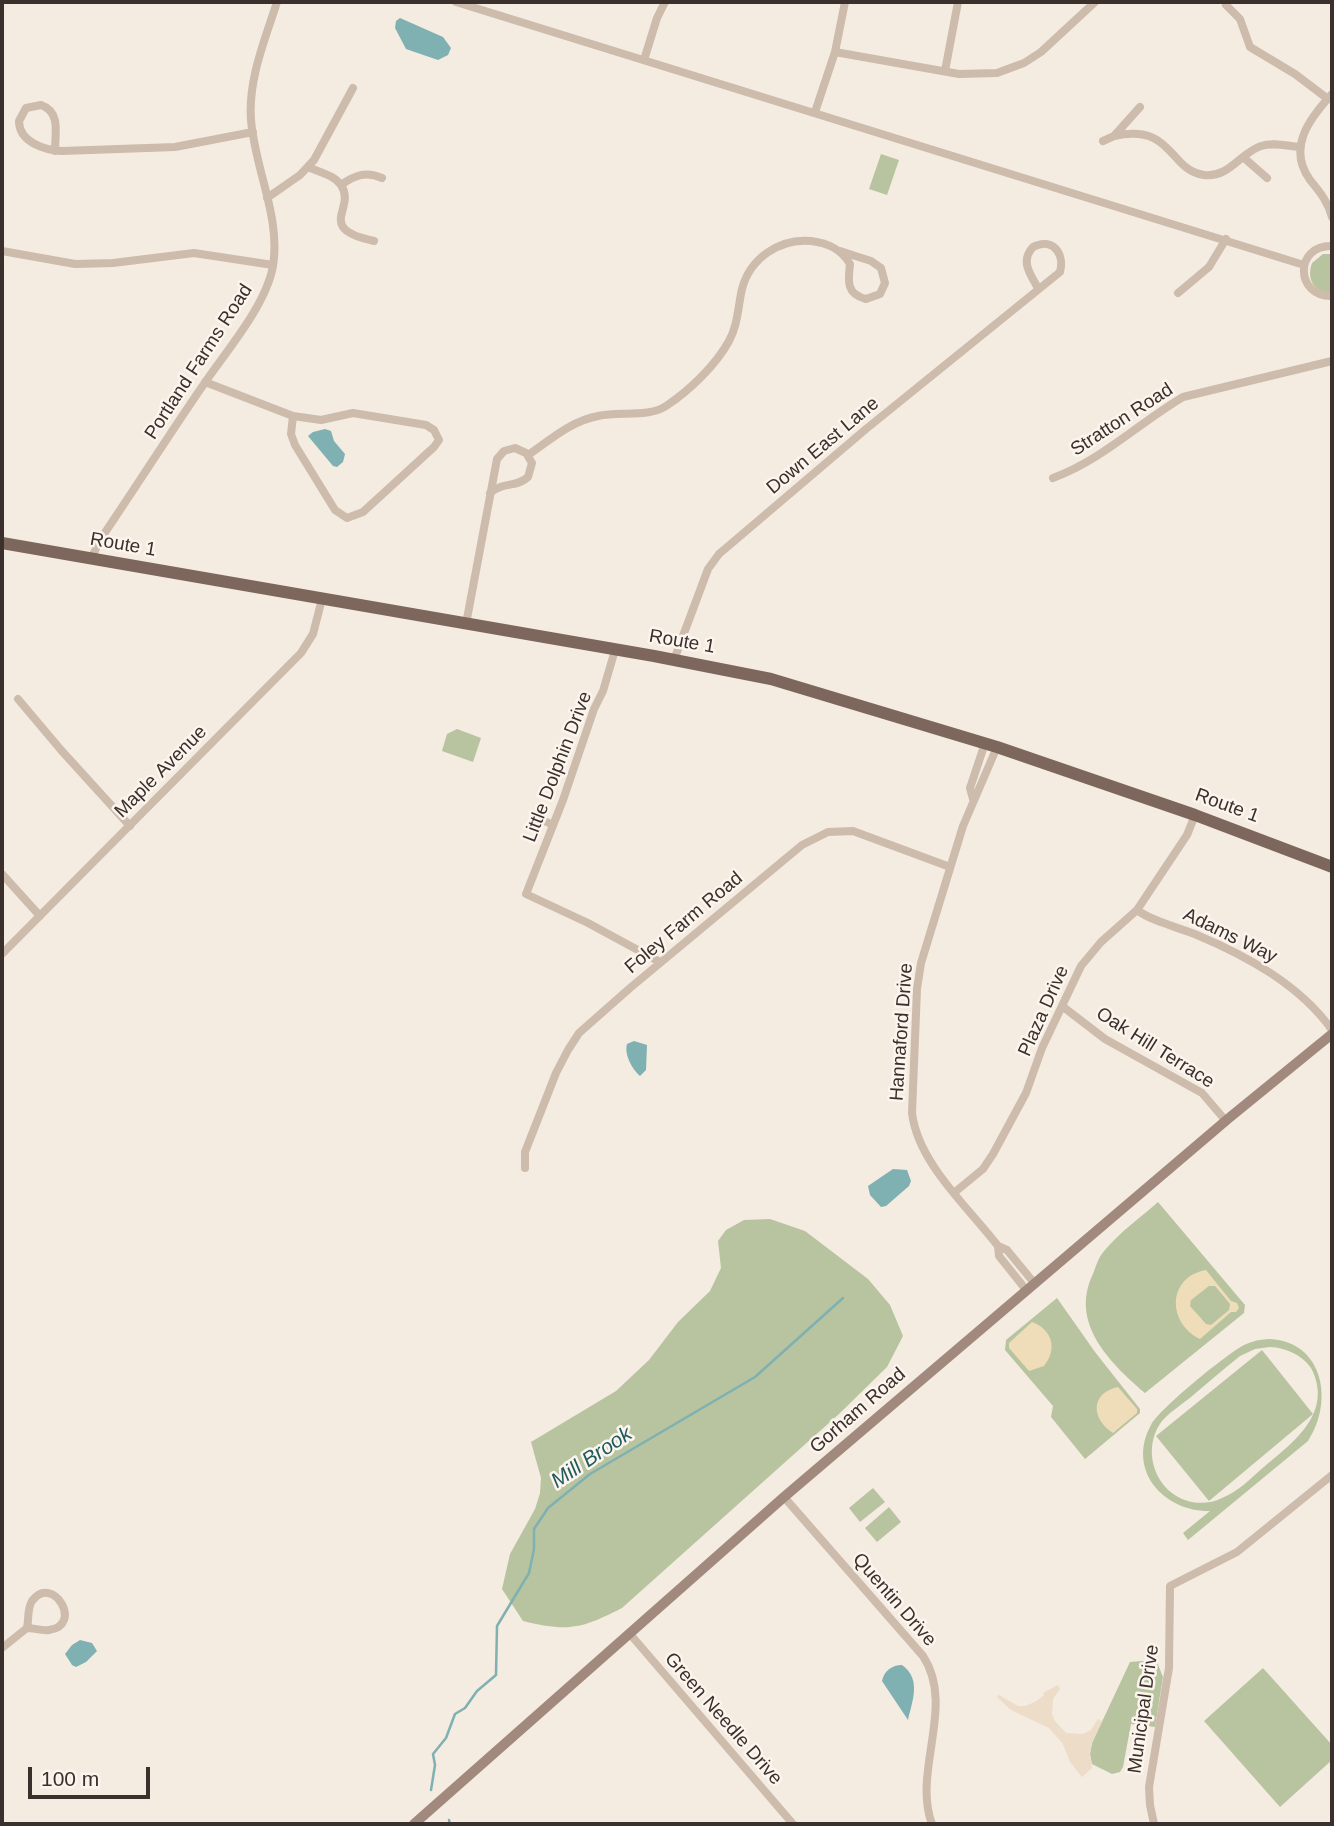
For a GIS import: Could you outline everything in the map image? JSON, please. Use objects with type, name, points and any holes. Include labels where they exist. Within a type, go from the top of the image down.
[{"type":"main road","name":"Route 1","points":[[2,543],[760,676],[991,745],[1195,815],[1332,867]]},
{"type":"main road","name":"Gorham Road","points":[[414,1824],[784,1497],[1332,1032]]},
{"type":"street","name":"Portland Farms Road","points":[[91,559],[100,540],[259,301],[273,265],[275,235],[260,175],[251,104],[253,82],[277,2]]},
{"type":"street","points":[[456,2],[1304,265]]},
{"type":"street","points":[[644,60],[657,18],[666,2]]},
{"type":"street","points":[[815,112],[835,52],[845,2]]},
{"type":"street","points":[[945,71],[958,2]]},
{"type":"street","points":[[835,52],[969,75],[987,75],[1006,71],[1041,52],[1095,2]]},
{"type":"street","points":[[1226,5],[1240,19],[1250,47],[1330,97],[1303,132],[1299,147],[1306,172],[1321,192],[1332,217]]},
{"type":"street","points":[[267,198],[308,167],[319,153],[337,115],[354,88]]},
{"type":"street","points":[[55,151],[56,122],[52,112],[41,104],[26,108],[19,117],[20,132],[34,143],[55,151],[175,147],[253,132]]},
{"type":"street","points":[[1114,136],[1140,107]]},
{"type":"street","points":[[1103,141],[1114,136],[1138,134],[1155,138],[1190,170],[1201,174],[1222,172],[1260,146],[1299,147]]},
{"type":"street","points":[[1243,157],[1267,178]]},
{"type":"street","points":[[308,167],[332,177],[341,185],[345,196],[342,226],[351,235],[374,241]]},
{"type":"street","points":[[341,185],[364,174],[383,178]]},
{"type":"street","points":[[1178,293],[1209,267],[1226,239]]},
{"type":"street","points":[[528,455],[562,431],[591,417],[654,411],[667,405],[698,377],[726,346],[733,332],[744,281],[756,262],[769,251],[786,243],[806,240],[825,244],[879,266],[886,280],[880,294],[866,299],[854,295],[848,284],[850,264],[840,251]]},
{"type":"street","name":"Down East Lane","points":[[674,660],[708,569],[719,554],[1060,272],[1062,267],[1059,253],[1046,243],[1033,247],[1026,258],[1026,265],[1038,288]]},
{"type":"street","points":[[1332,245],[1312,252],[1304,265],[1306,282],[1311,289],[1317,294],[1332,296]]},
{"type":"street","points":[[2,251],[75,264],[113,263],[194,253],[273,265]]},
{"type":"street","name":"Stratton Road","points":[[1053,478],[1093,460],[1184,397],[1332,361]]},
{"type":"street","points":[[205,382],[293,416],[321,420],[353,413],[414,422],[431,428],[439,440],[363,512],[347,518],[335,510],[295,444],[291,434],[293,416]]},
{"type":"street","points":[[466,624],[490,493],[496,463],[502,453],[515,448],[528,455],[532,469],[526,479],[518,484],[502,484],[490,493]]},
{"type":"street","name":"Maple Avenue","points":[[2,954],[301,653],[313,634],[322,599]]},
{"type":"street","name":"Little Dolphin Drive","points":[[615,650],[603,691],[526,894],[588,923],[660,962]]},
{"type":"street","points":[[18,699],[130,825]]},
{"type":"street","name":"Hannaford Drive","points":[[991,745],[979,792],[973,799],[950,867],[919,970],[912,1113],[914,1130],[922,1147],[998,1246],[1007,1250],[1031,1287]]},
{"type":"street","name":"Plaza Drive","points":[[955,1192],[983,1169],[993,1154],[1026,1093],[1039,1055],[1087,957],[1138,910],[1187,835],[1195,815]]},
{"type":"street","points":[[536,817],[553,825]]},
{"type":"street","name":"Foley Farm Road","points":[[525,1168],[525,1152],[556,1073],[570,1045],[586,1026],[794,851],[828,832],[841,830],[860,833],[950,867]]},
{"type":"street","points":[[2,874],[40,916]]},
{"type":"street","name":"Adams Way","points":[[1138,910],[1220,945],[1276,977],[1320,1013],[1332,1032]]},
{"type":"street","name":"Oak Hill Terrace","points":[[1062,1006],[1104,1039],[1202,1093],[1226,1121]]},
{"type":"street","name":"Municipal Drive","points":[[1154,1824],[1149,1787],[1169,1668],[1170,1586],[1237,1552],[1332,1475]]},
{"type":"street","name":"Quentin Drive","points":[[784,1497],[923,1656],[930,1669],[935,1699],[927,1801],[932,1824]]},
{"type":"street","points":[[2,1648],[27,1628],[30,1605],[38,1596],[50,1594],[60,1600],[65,1611],[58,1626],[47,1630],[27,1628]]},
{"type":"street","name":"Green Needle Drive","points":[[630,1634],[793,1824]]},
{"type":"green space","points":[[881,154],[899,160],[887,195],[869,189]]},
{"type":"green space","points":[[1323,254],[1332,254],[1332,293],[1320,291],[1311,280],[1312,263]]},
{"type":"green space","points":[[457,729],[481,738],[473,762],[442,751],[447,734]]},
{"type":"green space","points":[[1158,1202],[1245,1305],[1244,1313],[1145,1393],[1119,1369],[1097,1341],[1086,1309],[1087,1292],[1103,1252]]},
{"type":"green space","points":[[770,1219],[805,1231],[868,1279],[890,1305],[903,1336],[887,1367],[839,1414],[622,1608],[596,1620],[574,1626],[552,1627],[523,1621],[502,1589],[510,1554],[535,1509],[540,1493],[541,1478],[531,1442],[616,1391],[649,1360],[678,1322],[710,1291],[721,1268],[718,1241],[726,1230],[744,1220]]},
{"type":"green space","points":[[1057,1298],[1140,1409],[1140,1413],[1085,1459],[1051,1417],[1053,1406],[1005,1350],[1006,1340]]},
{"type":"green space","points":[[1270,1339],[1288,1343],[1302,1351],[1313,1362],[1322,1392],[1316,1426],[1308,1441],[1188,1540],[1183,1533],[1210,1511],[1178,1504],[1154,1485],[1143,1458],[1144,1442],[1157,1417],[1195,1382],[1244,1345]],"holes":[[[1276,1348],[1298,1355],[1311,1368],[1317,1384],[1318,1398],[1308,1424],[1288,1447],[1228,1495],[1216,1501],[1196,1503],[1183,1500],[1172,1493],[1159,1478],[1152,1459],[1153,1439],[1162,1421],[1240,1356],[1255,1349]]]},
{"type":"green space","points":[[1262,1350],[1313,1414],[1209,1501],[1156,1436]]},
{"type":"green space","points":[[873,1488],[885,1502],[860,1522],[849,1508]]},
{"type":"green space","points":[[889,1507],[901,1522],[877,1542],[865,1528]]},
{"type":"green space","points":[[1130,1662],[1157,1662],[1163,1677],[1155,1727],[1131,1724],[1123,1767],[1120,1772],[1112,1774],[1092,1764],[1092,1743]]},
{"type":"green space","points":[[1263,1668],[1332,1745],[1332,1760],[1280,1807],[1204,1721]]},
{"type":"sand","points":[[1206,1270],[1239,1308],[1200,1339],[1189,1332],[1177,1312],[1178,1291],[1184,1281],[1193,1274]],"holes":[[[1209,1286],[1215,1286],[1230,1304],[1229,1310],[1211,1325],[1206,1324],[1190,1306],[1191,1300]]]},
{"type":"sand","points":[[1032,1322],[1044,1329],[1052,1346],[1044,1366],[1029,1371],[1009,1348],[1009,1343]]},
{"type":"sand","points":[[1118,1387],[1137,1409],[1137,1413],[1113,1433],[1101,1421],[1097,1407],[1102,1395]]},
{"type":"shaded area","points":[[1058,1685],[1060,1689],[1053,1699],[1052,1714],[1066,1733],[1083,1734],[1091,1730],[1098,1719],[1102,1721],[1092,1743],[1092,1768],[1082,1777],[1070,1762],[1063,1744],[1049,1728],[1011,1710],[997,1697],[999,1695],[1018,1706],[1025,1706]]},
{"type":"water","points":[[400,18],[443,37],[451,48],[448,55],[438,60],[406,49],[395,28],[396,21]]},
{"type":"water","points":[[325,429],[331,431],[334,441],[345,454],[343,462],[337,467],[333,466],[308,436]]},
{"type":"water","points":[[634,1041],[647,1045],[646,1070],[640,1076],[627,1052],[627,1044]]},
{"type":"water","points":[[893,1169],[907,1170],[911,1181],[909,1186],[886,1206],[881,1207],[870,1195],[868,1186]]},
{"type":"water","points":[[80,1640],[92,1643],[97,1651],[76,1667],[65,1654]]},
{"type":"water","points":[[902,1665],[914,1684],[908,1720],[882,1681],[889,1669]]},
{"type":"waterway","name":"Mill Brook","points":[[431,1790],[435,1765],[433,1754],[446,1738],[455,1714],[465,1708],[477,1691],[496,1675],[497,1626],[529,1573],[534,1549],[534,1529],[548,1508],[590,1474],[755,1377],[843,1298]]},
{"type":"waterway","name":"Mill Brook","points":[[449,1820],[450,1824]]}]
